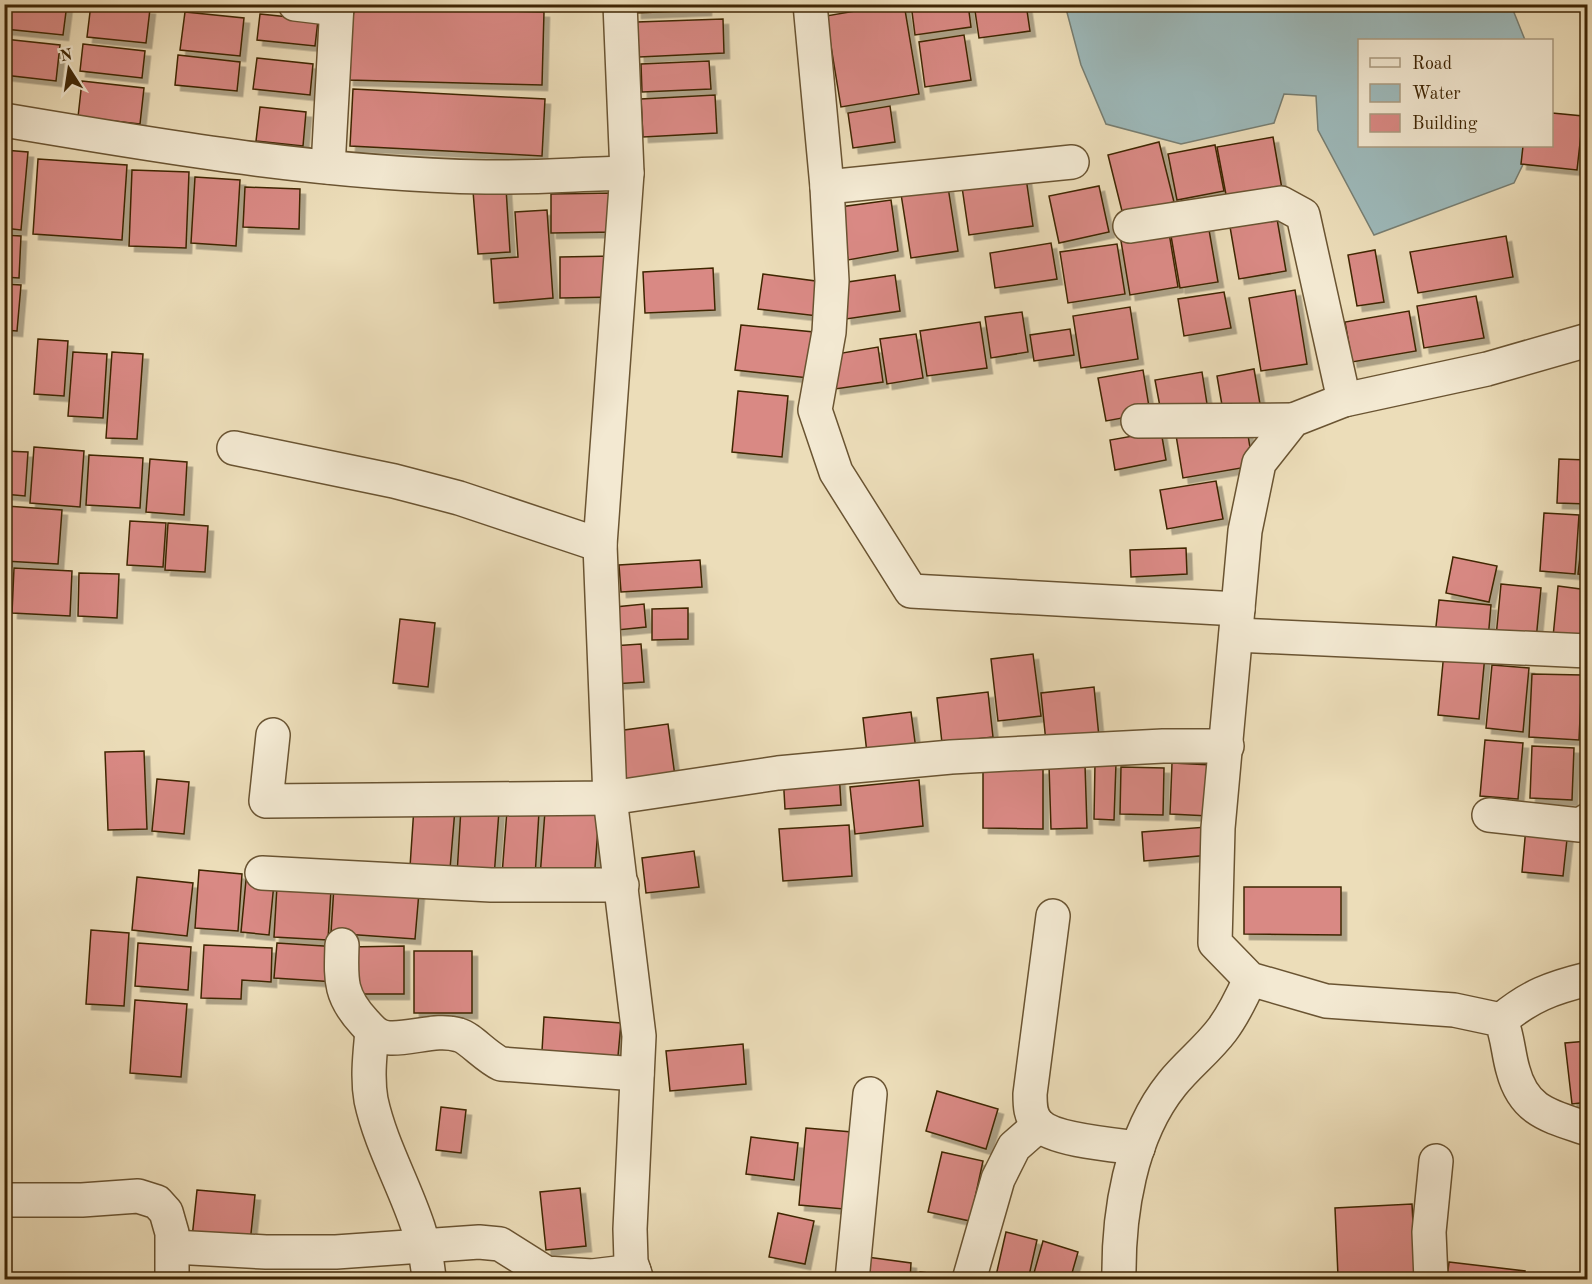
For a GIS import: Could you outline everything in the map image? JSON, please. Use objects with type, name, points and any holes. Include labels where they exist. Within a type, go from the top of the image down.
[{"type":"street","points":[[295,4],[337,7],[328,167]]},
{"type":"street","points":[[173,1247],[266,1252],[336,1252],[479,1242],[500,1244],[546,1273],[566,1276],[636,1275],[630,1229],[639,1036],[610,798],[600,545],[627,173],[620,4]]},
{"type":"street","points":[[818,5],[832,281],[829,332],[815,410],[836,472],[911,591],[1237,622],[1587,651]]},
{"type":"street","points":[[4,120],[183,150],[328,167],[487,177],[627,173]]},
{"type":"street","points":[[827,188],[1072,162]]},
{"type":"street","points":[[1130,226],[1281,203],[1303,215],[1344,400]]},
{"type":"street","points":[[1138,421],[1293,420],[1344,400],[1487,369],[1587,339]]},
{"type":"street","points":[[1293,420],[1259,463],[1245,531],[1218,828],[1215,943],[1250,979],[1326,1001],[1454,1010],[1501,1020]]},
{"type":"street","points":[[234,448],[405,484],[459,498],[600,545]]},
{"type":"street","points":[[273,735],[267,801],[610,798],[778,773],[951,757],[1163,746],[1227,746]]},
{"type":"street","points":[[1489,815],[1580,825],[1587,820]]},
{"type":"street","points":[[262,873],[491,885],[622,885]]},
{"type":"street","points":[[1053,916],[1030,1094],[1031,1111],[1039,1125],[1069,1138],[1138,1148]]},
{"type":"street","points":[[342,945],[343,992],[351,1009],[379,1037],[390,1038],[433,1033],[462,1036],[486,1057],[501,1064],[637,1074]]},
{"type":"street","points":[[1119,1280],[1125,1200],[1138,1148],[1153,1115],[1171,1085],[1221,1032],[1236,1009],[1250,979]]},
{"type":"street","points":[[1501,1020],[1525,1000],[1552,988],[1587,979]]},
{"type":"street","points":[[1501,1020],[1508,1037],[1513,1070],[1526,1102],[1552,1117],[1587,1129]]},
{"type":"street","points":[[372,1031],[369,1077],[371,1100],[428,1262],[429,1280]]},
{"type":"street","points":[[852,1280],[870,1094]]},
{"type":"street","points":[[969,1280],[998,1179],[1014,1147],[1039,1125]]},
{"type":"street","points":[[1431,1280],[1429,1232],[1436,1161]]},
{"type":"street","points":[[4,1200],[82,1200],[138,1196],[157,1202],[166,1212],[172,1233],[172,1280]]},
{"type":"water","points":[[1065,5],[1511,5],[1525,39],[1358,39],[1358,147],[1532,147],[1514,183],[1374,235],[1318,130],[1316,96],[1284,94],[1274,123],[1181,144],[1106,124],[1081,65]]},
{"type":"building","points":[[8,4],[67,4],[63,35],[5,29]]},
{"type":"building","points":[[91,4],[150,9],[146,43],[87,37]]},
{"type":"building","points":[[636,4],[706,4],[706,10],[636,13]]},
{"type":"building","points":[[904,4],[919,94],[841,107],[826,16]]},
{"type":"building","points":[[911,4],[968,4],[971,27],[915,35]]},
{"type":"building","points":[[974,4],[1026,4],[1030,31],[979,38]]},
{"type":"building","points":[[350,6],[544,12],[542,85],[348,80]]},
{"type":"building","points":[[185,12],[244,18],[240,56],[180,50]]},
{"type":"building","points":[[260,14],[318,20],[315,46],[257,40]]},
{"type":"building","points":[[723,19],[724,53],[639,57],[637,22]]},
{"type":"building","points":[[964,35],[971,80],[925,87],[919,42]]},
{"type":"building","points":[[4,39],[60,45],[56,81],[4,75]]},
{"type":"building","points":[[83,44],[145,51],[142,78],[80,71]]},
{"type":"building","points":[[178,55],[240,62],[237,91],[175,85]]},
{"type":"building","points":[[257,58],[313,64],[310,95],[253,89]]},
{"type":"building","points":[[709,61],[711,89],[642,92],[641,64]]},
{"type":"building","points":[[82,81],[144,88],[140,124],[78,117]]},
{"type":"building","points":[[353,89],[545,99],[542,156],[350,146]]},
{"type":"building","points":[[715,95],[717,133],[643,137],[641,99]]},
{"type":"building","points":[[890,106],[895,142],[853,148],[848,113]]},
{"type":"building","points":[[260,107],[306,112],[303,146],[256,141]]},
{"type":"building","points":[[1553,113],[1583,116],[1577,170],[1521,164],[1523,147],[1553,147]]},
{"type":"building","points":[[1273,137],[1282,189],[1227,200],[1217,147]]},
{"type":"building","points":[[1159,142],[1174,202],[1123,215],[1108,155]]},
{"type":"building","points":[[1215,145],[1224,191],[1177,200],[1168,154]]},
{"type":"building","points":[[4,150],[28,152],[21,230],[4,228]]},
{"type":"building","points":[[38,159],[127,165],[122,240],[33,234]]},
{"type":"building","points":[[132,170],[189,172],[186,248],[129,246]]},
{"type":"building","points":[[195,177],[240,180],[236,246],[191,243]]},
{"type":"building","points":[[1026,178],[1033,226],[969,235],[962,187]]},
{"type":"building","points":[[1099,186],[1109,232],[1059,243],[1049,196]]},
{"type":"building","points":[[245,187],[300,189],[299,229],[243,227]]},
{"type":"building","points":[[948,187],[958,251],[911,258],[901,194]]},
{"type":"building","points":[[506,188],[510,252],[478,254],[473,191]]},
{"type":"building","points":[[615,193],[616,232],[551,233],[551,194]]},
{"type":"building","points":[[891,200],[898,251],[848,260],[840,207]]},
{"type":"building","points":[[547,210],[553,298],[494,303],[491,259],[518,257],[515,212]]},
{"type":"building","points":[[1276,213],[1286,271],[1239,279],[1229,221]]},
{"type":"building","points":[[1208,224],[1218,282],[1180,288],[1170,230]]},
{"type":"building","points":[[1169,233],[1178,287],[1130,295],[1121,241]]},
{"type":"building","points":[[4,235],[21,236],[19,278],[4,277]]},
{"type":"building","points":[[1506,236],[1513,277],[1418,293],[1410,252]]},
{"type":"building","points":[[1051,243],[1057,279],[995,288],[990,253]]},
{"type":"building","points":[[1117,244],[1125,294],[1068,303],[1060,252]]},
{"type":"building","points":[[1375,250],[1384,302],[1357,306],[1348,255]]},
{"type":"building","points":[[615,256],[615,297],[560,298],[560,257]]},
{"type":"building","points":[[713,268],[715,310],[645,313],[643,272]]},
{"type":"building","points":[[763,274],[823,282],[818,316],[758,309]]},
{"type":"building","points":[[895,275],[900,311],[846,319],[841,283]]},
{"type":"building","points":[[4,284],[21,285],[17,331],[4,330]]},
{"type":"building","points":[[1295,290],[1307,364],[1261,371],[1249,298]]},
{"type":"building","points":[[1224,292],[1231,328],[1184,336],[1178,299]]},
{"type":"building","points":[[1476,296],[1484,338],[1424,348],[1417,306]]},
{"type":"building","points":[[1130,307],[1138,359],[1081,368],[1073,316]]},
{"type":"building","points":[[1409,311],[1416,351],[1352,362],[1345,322]]},
{"type":"building","points":[[1022,312],[1028,352],[991,358],[985,317]]},
{"type":"building","points":[[980,322],[987,368],[927,376],[920,331]]},
{"type":"building","points":[[741,325],[814,332],[809,378],[735,370]]},
{"type":"building","points":[[1070,329],[1074,355],[1034,361],[1030,335]]},
{"type":"building","points":[[916,334],[923,378],[887,384],[880,339]]},
{"type":"building","points":[[38,339],[68,341],[64,396],[34,394]]},
{"type":"building","points":[[878,347],[883,382],[835,389],[830,355]]},
{"type":"building","points":[[73,352],[107,354],[103,418],[68,416]]},
{"type":"building","points":[[112,352],[143,354],[137,439],[106,438]]},
{"type":"building","points":[[1254,369],[1260,404],[1223,411],[1217,376]]},
{"type":"building","points":[[1143,370],[1150,413],[1106,421],[1098,378]]},
{"type":"building","points":[[1202,372],[1207,404],[1161,412],[1155,380]]},
{"type":"building","points":[[738,391],[788,396],[782,457],[732,452]]},
{"type":"building","points":[[1246,423],[1253,466],[1183,478],[1176,435]]},
{"type":"building","points":[[1161,431],[1166,460],[1115,470],[1110,440]]},
{"type":"building","points":[[34,447],[84,451],[80,507],[30,503]]},
{"type":"building","points":[[4,451],[28,452],[25,496],[4,494]]},
{"type":"building","points":[[89,455],[143,458],[140,508],[86,505]]},
{"type":"building","points":[[150,459],[187,462],[184,515],[146,512]]},
{"type":"building","points":[[1559,459],[1588,460],[1588,504],[1557,503]]},
{"type":"building","points":[[1216,481],[1223,519],[1167,529],[1160,490]]},
{"type":"building","points":[[6,506],[62,510],[58,564],[4,561]]},
{"type":"building","points":[[1544,513],[1579,515],[1575,574],[1540,571]]},
{"type":"building","points":[[1585,514],[1588,515],[1588,575],[1578,574]]},
{"type":"building","points":[[130,521],[166,523],[163,567],[127,565]]},
{"type":"building","points":[[168,523],[208,526],[205,572],[165,570]]},
{"type":"building","points":[[1186,548],[1187,574],[1131,577],[1130,550]]},
{"type":"building","points":[[1453,557],[1497,566],[1489,602],[1446,593]]},
{"type":"building","points":[[700,560],[702,587],[621,592],[619,565]]},
{"type":"building","points":[[14,568],[72,571],[70,616],[12,613]]},
{"type":"building","points":[[79,573],[119,574],[117,618],[78,616]]},
{"type":"building","points":[[1501,584],[1541,588],[1536,640],[1496,637]]},
{"type":"building","points":[[1558,586],[1588,590],[1588,641],[1553,637]]},
{"type":"building","points":[[1439,600],[1491,605],[1488,639],[1435,635]]},
{"type":"building","points":[[644,604],[646,627],[617,630],[615,607]]},
{"type":"building","points":[[688,608],[688,639],[652,640],[652,609]]},
{"type":"building","points":[[400,619],[435,623],[428,687],[393,683]]},
{"type":"building","points":[[641,644],[644,682],[613,684],[612,646]]},
{"type":"building","points":[[1444,652],[1485,655],[1479,719],[1438,715]]},
{"type":"building","points":[[1033,654],[1041,716],[998,721],[991,659]]},
{"type":"building","points":[[1492,665],[1529,668],[1523,732],[1486,728]]},
{"type":"building","points":[[1532,674],[1582,675],[1579,740],[1529,737]]},
{"type":"building","points":[[1094,687],[1099,737],[1046,742],[1041,693]]},
{"type":"building","points":[[988,692],[993,737],[942,743],[937,698]]},
{"type":"building","points":[[911,712],[917,757],[868,762],[863,718]]},
{"type":"building","points":[[668,724],[676,784],[625,791],[617,731]]},
{"type":"building","points":[[1485,740],[1523,743],[1518,799],[1480,796]]},
{"type":"building","points":[[1532,746],[1574,748],[1572,800],[1530,798]]},
{"type":"building","points":[[144,751],[147,829],[108,830],[105,752]]},
{"type":"building","points":[[1095,763],[1116,763],[1114,820],[1094,819]]},
{"type":"building","points":[[1172,763],[1212,765],[1209,816],[1170,814]]},
{"type":"building","points":[[1049,765],[1085,765],[1087,828],[1051,829]]},
{"type":"building","points":[[1121,767],[1164,768],[1163,815],[1120,814]]},
{"type":"building","points":[[983,769],[1043,769],[1043,829],[983,828]]},
{"type":"building","points":[[839,771],[841,805],[785,809],[783,774]]},
{"type":"building","points":[[157,779],[189,782],[184,834],[152,831]]},
{"type":"building","points":[[919,780],[923,826],[855,834],[850,787]]},
{"type":"building","points":[[414,807],[455,809],[450,869],[410,867]]},
{"type":"building","points":[[461,808],[499,811],[494,877],[457,874]]},
{"type":"building","points":[[507,810],[539,812],[535,877],[502,875]]},
{"type":"building","points":[[545,811],[599,815],[594,881],[540,877]]},
{"type":"building","points":[[849,825],[852,876],[783,881],[779,829]]},
{"type":"building","points":[[1207,827],[1210,855],[1144,861],[1142,832]]},
{"type":"building","points":[[1526,827],[1568,830],[1563,876],[1522,872]]},
{"type":"building","points":[[694,851],[699,887],[646,893],[642,858]]},
{"type":"building","points":[[199,870],[242,874],[238,931],[195,928]]},
{"type":"building","points":[[137,877],[193,883],[187,936],[132,930]]},
{"type":"building","points":[[246,880],[274,883],[269,935],[241,932]]},
{"type":"building","points":[[277,886],[331,889],[328,940],[274,937]]},
{"type":"building","points":[[334,886],[419,892],[415,939],[331,933]]},
{"type":"building","points":[[1244,887],[1341,887],[1341,935],[1244,934]]},
{"type":"building","points":[[91,930],[129,933],[124,1006],[86,1004]]},
{"type":"building","points":[[138,943],[191,947],[188,990],[135,986]]},
{"type":"building","points":[[277,943],[339,947],[336,982],[274,978]]},
{"type":"building","points":[[204,945],[272,948],[271,982],[242,980],[241,999],[201,998]]},
{"type":"building","points":[[404,946],[404,994],[348,994],[348,947]]},
{"type":"building","points":[[414,951],[472,951],[472,1013],[414,1013]]},
{"type":"building","points":[[135,1000],[187,1004],[181,1077],[130,1073]]},
{"type":"building","points":[[544,1017],[621,1023],[618,1056],[542,1051]]},
{"type":"building","points":[[1588,1041],[1588,1102],[1572,1104],[1565,1043]]},
{"type":"building","points":[[743,1044],[746,1084],[670,1091],[666,1051]]},
{"type":"building","points":[[937,1091],[998,1109],[986,1149],[926,1131]]},
{"type":"building","points":[[441,1107],[466,1110],[461,1153],[436,1150]]},
{"type":"building","points":[[806,1128],[852,1132],[844,1209],[799,1205]]},
{"type":"building","points":[[751,1137],[798,1143],[794,1180],[746,1174]]},
{"type":"building","points":[[942,1152],[983,1161],[970,1221],[928,1212]]},
{"type":"building","points":[[580,1188],[586,1246],[546,1250],[540,1192]]},
{"type":"building","points":[[197,1190],[255,1195],[250,1243],[192,1238]]},
{"type":"building","points":[[1412,1204],[1416,1280],[1366,1280],[1366,1274],[1338,1276],[1335,1208]]},
{"type":"building","points":[[778,1213],[814,1221],[805,1264],[769,1257]]},
{"type":"building","points":[[1006,1232],[1037,1240],[1028,1280],[995,1280]]},
{"type":"building","points":[[1043,1241],[1078,1252],[1070,1280],[1032,1280]]},
{"type":"building","points":[[867,1257],[911,1263],[910,1280],[864,1280]]},
{"type":"building","points":[[1449,1262],[1525,1271],[1524,1280],[1447,1280]]},
{"type":"building","points":[[920,1272],[963,1277],[962,1280],[919,1280]]},
{"type":"building","points":[[505,1275],[505,1280],[469,1280]]}]
